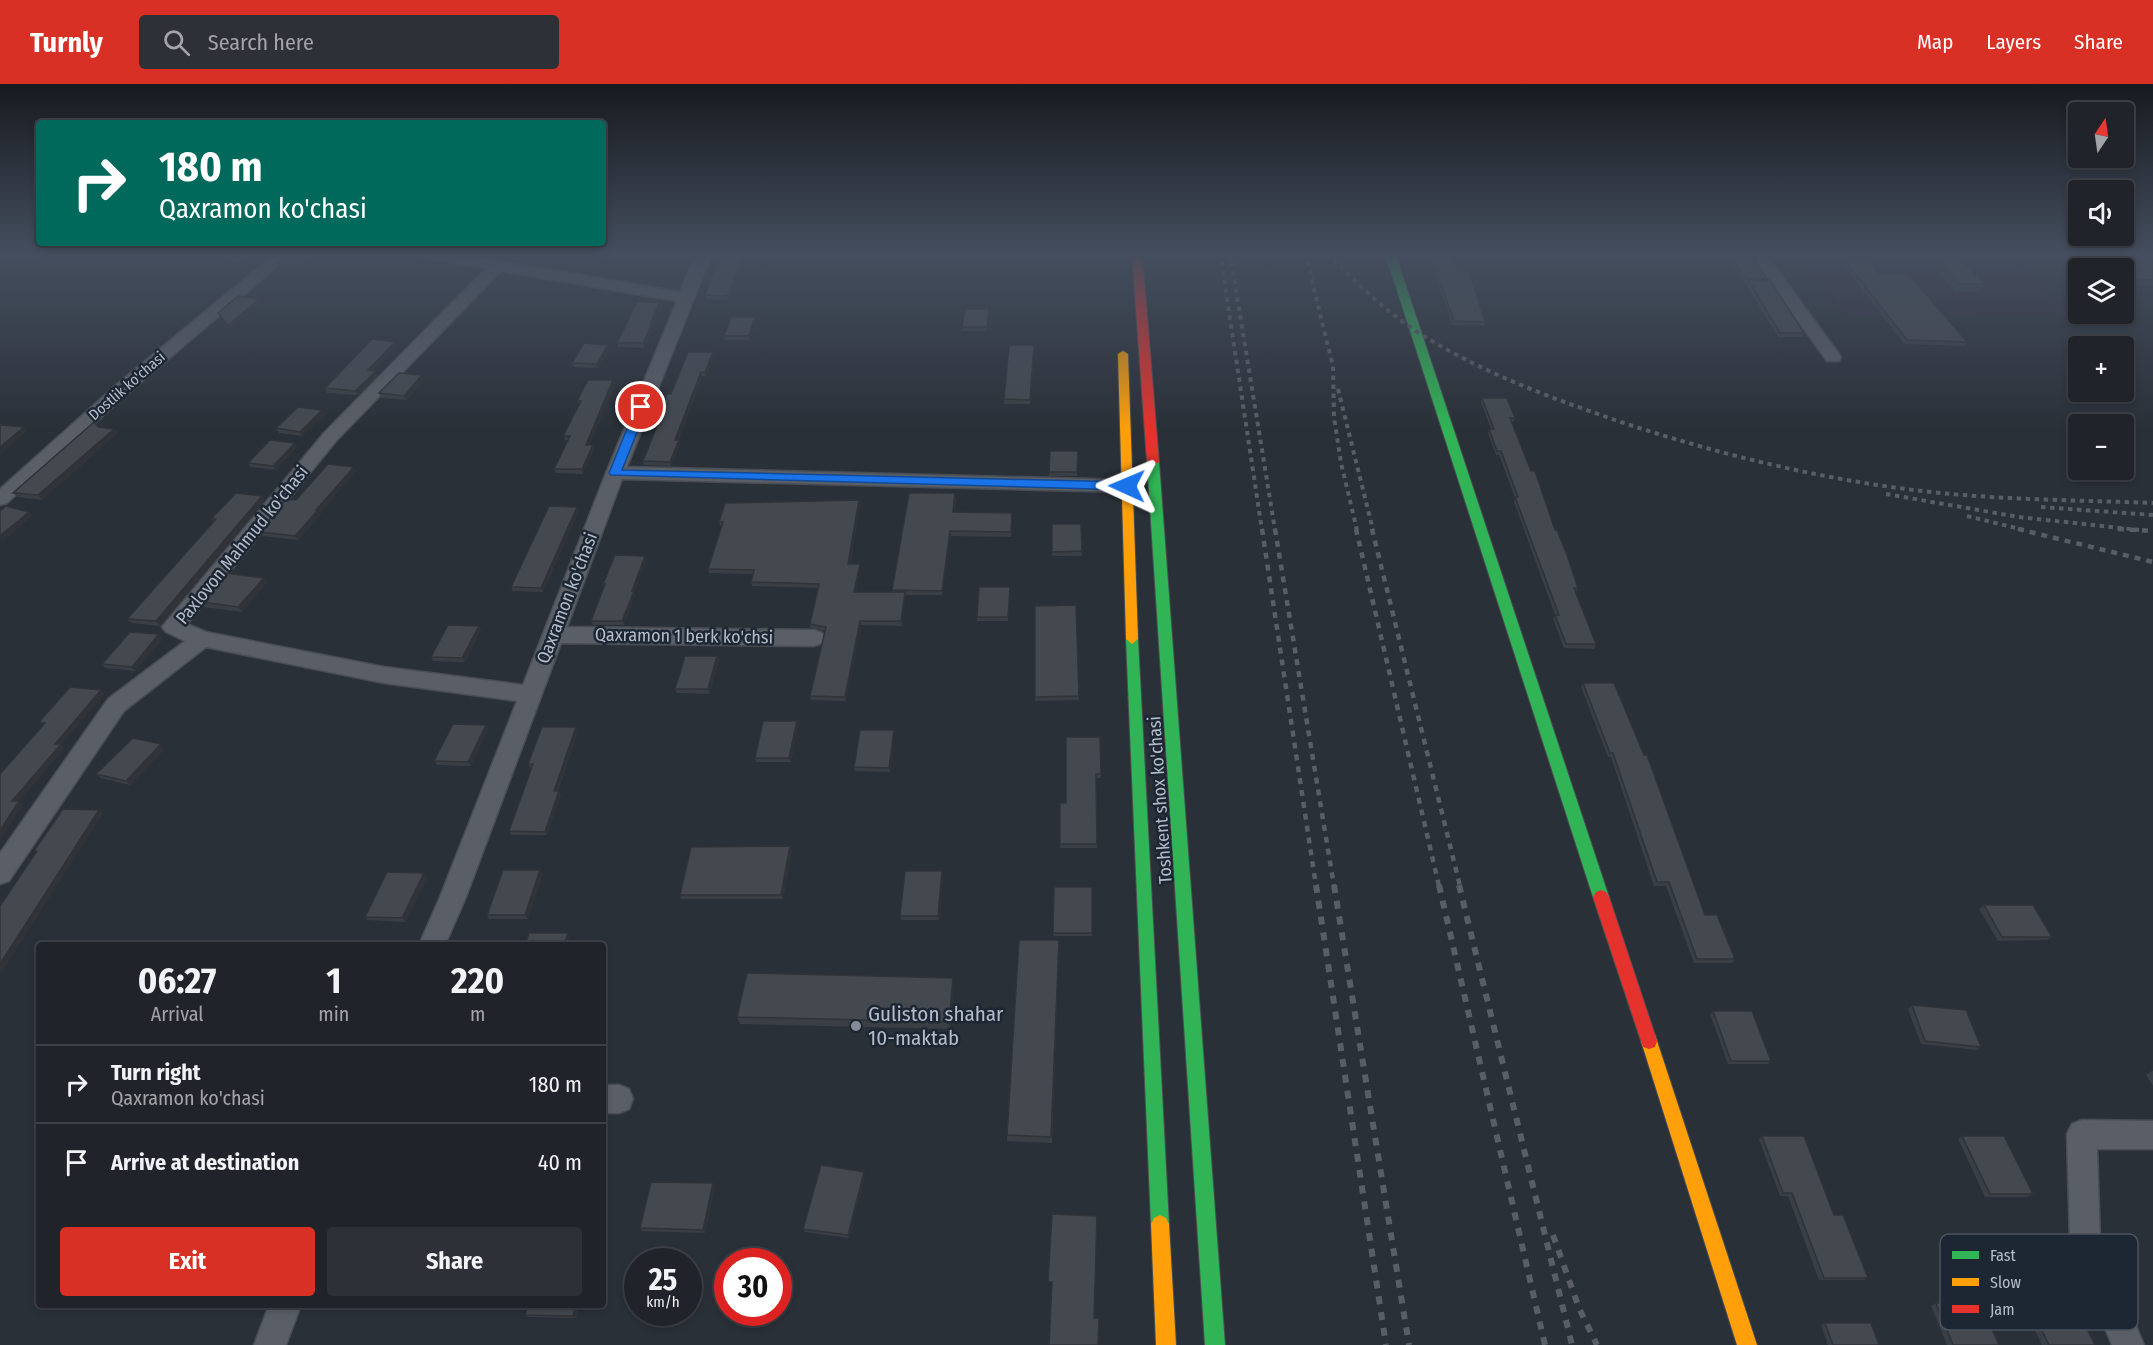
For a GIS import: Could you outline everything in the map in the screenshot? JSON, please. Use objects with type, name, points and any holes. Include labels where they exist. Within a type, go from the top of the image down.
[{"type":"main road","name":"Toshkent shox ko'chasi","points":[[1134,312],[1169,667],[1215,1345]]},
{"type":"main road","points":[[1408,312],[1747,1345]]},
{"type":"main road","name":"Toshkent shox ko'chasi","points":[[1122,334],[1132,655],[1166,1345]]},
{"type":"street","name":"Dostlik ko'chasi","points":[[0,499],[121,390],[215,312]]},
{"type":"street","name":"Paxlovon Mahmud ko'chasi","points":[[202,639],[173,627],[330,437],[450,312]]},
{"type":"street","name":"Qaxramon ko'chasi","points":[[433,942],[453,897],[615,473],[679,312]]},
{"type":"street","points":[[1800,312],[1833,357]]},
{"type":"street","points":[[615,473],[1127,486]]},
{"type":"street","name":"Qaxramon 1 berk ko'chsi","points":[[554,635],[814,638]]},
{"type":"street","name":"Paxlovon Mahmud ko'chasi","points":[[0,873],[116,705],[202,639]]},
{"type":"street","points":[[202,639],[384,675],[530,694]]},
{"type":"street","points":[[2085,1234],[2082,1134],[2153,1135]]},
{"type":"street","points":[[270,1345],[284,1308]]},
{"type":"street","points":[[2122,1330],[2128,1345]]},
{"type":"shaded area","points":[[1842,312],[2067,312],[2068,314],[1844,315]]},
{"type":"building","points":[[219,312],[244,312],[228,325]]},
{"type":"building","points":[[632,312],[656,312],[643,343],[617,343]]},
{"type":"building","points":[[965,312],[989,312],[987,327],[962,327]]},
{"type":"building","points":[[1451,312],[1482,312],[1485,322],[1454,321]]},
{"type":"building","points":[[1767,312],[1790,312],[1804,333],[1780,333]]},
{"type":"building","points":[[1885,312],[1941,312],[1967,342],[1907,340]]},
{"type":"building","points":[[731,317],[755,317],[749,336],[724,336]]},
{"type":"building","points":[[372,339],[395,342],[368,370],[376,371],[355,391],[325,388]]},
{"type":"building","points":[[584,343],[608,345],[597,364],[572,363]]},
{"type":"building","points":[[1009,345],[1034,345],[1030,400],[1004,399]]},
{"type":"building","points":[[688,352],[713,352],[705,372],[701,372],[675,440],[679,440],[670,462],[643,461],[661,416],[658,415],[667,394],[671,394]]},
{"type":"building","points":[[399,373],[422,375],[404,396],[379,393]]},
{"type":"building","points":[[588,380],[613,380],[586,445],[593,445],[582,469],[554,469],[570,436],[563,436],[581,401],[577,401]]},
{"type":"building","points":[[1482,398],[1507,398],[1515,418],[1510,418],[1531,471],[1535,471],[1555,530],[1557,530],[1567,555],[1578,588],[1574,588],[1596,644],[1566,644],[1555,615],[1559,615],[1515,497],[1518,497],[1501,451],[1497,451],[1489,429],[1494,429]]},
{"type":"building","points":[[298,407],[322,410],[300,432],[276,428]]},
{"type":"building","points":[[94,422],[98,427],[114,429],[38,495],[13,493]]},
{"type":"building","points":[[0,425],[24,427],[0,447]]},
{"type":"building","points":[[270,440],[295,443],[273,466],[248,463]]},
{"type":"building","points":[[1050,451],[1078,451],[1077,472],[1049,472]]},
{"type":"building","points":[[328,464],[354,467],[295,536],[259,532],[286,499],[296,500]]},
{"type":"building","points":[[236,493],[262,496],[156,621],[127,619],[216,519],[211,519]]},
{"type":"building","points":[[909,493],[955,493],[953,512],[1012,513],[1011,532],[950,531],[942,591],[892,590]]},
{"type":"building","points":[[859,500],[848,564],[860,564],[854,592],[905,592],[901,621],[860,621],[845,697],[810,696],[826,627],[810,624],[819,584],[751,582],[754,570],[708,569],[723,522],[719,522],[725,503]]},
{"type":"building","points":[[6,506],[29,512],[0,536],[0,511]]},
{"type":"building","points":[[549,506],[577,507],[541,588],[511,587]]},
{"type":"building","points":[[1052,524],[1081,524],[1082,551],[1052,552]]},
{"type":"building","points":[[615,555],[645,556],[632,591],[634,591],[622,621],[591,621],[605,584],[603,584]]},
{"type":"building","points":[[225,573],[264,578],[238,607],[201,602]]},
{"type":"building","points":[[979,587],[1010,587],[1008,617],[977,617]]},
{"type":"building","points":[[1076,605],[1079,696],[1035,697],[1035,606]]},
{"type":"building","points":[[448,625],[479,626],[462,658],[431,657]]},
{"type":"building","points":[[130,632],[159,634],[132,667],[102,664]]},
{"type":"building","points":[[685,656],[717,656],[708,689],[675,689]]},
{"type":"building","points":[[1583,683],[1614,683],[1644,755],[1647,755],[1705,915],[1717,915],[1735,959],[1697,959],[1669,882],[1657,882],[1613,753],[1610,753]]},
{"type":"building","points":[[70,687],[101,690],[55,744],[61,744],[12,801],[19,801],[0,830],[0,774],[45,723],[39,722]]},
{"type":"building","points":[[763,721],[797,721],[789,758],[755,758]]},
{"type":"building","points":[[453,724],[486,725],[468,762],[434,761]]},
{"type":"building","points":[[542,727],[576,727],[554,791],[559,791],[545,832],[509,831],[533,764],[528,764]]},
{"type":"building","points":[[860,730],[894,730],[889,768],[854,767]]},
{"type":"building","points":[[1066,737],[1100,737],[1101,774],[1096,774],[1097,844],[1060,844],[1060,803],[1066,803]]},
{"type":"building","points":[[133,738],[161,744],[126,781],[96,774]]},
{"type":"building","points":[[63,809],[99,810],[0,964],[0,906]]},
{"type":"building","points":[[790,846],[781,895],[680,895],[691,847]]},
{"type":"building","points":[[503,870],[540,870],[525,915],[487,915]]},
{"type":"building","points":[[905,871],[942,871],[938,916],[900,916]]},
{"type":"building","points":[[387,872],[424,873],[402,918],[365,917]]},
{"type":"building","points":[[1054,887],[1092,887],[1092,933],[1053,933]]},
{"type":"building","points":[[1984,905],[2033,905],[2052,937],[2002,937]]},
{"type":"building","points":[[529,933],[568,933],[565,942],[526,942]]},
{"type":"building","points":[[1019,940],[1059,940],[1051,1137],[1007,1135]]},
{"type":"building","points":[[747,973],[953,978],[949,1022],[737,1017]]},
{"type":"building","points":[[1912,1005],[1966,1010],[1981,1047],[1925,1041]]},
{"type":"building","points":[[1713,1011],[1752,1011],[1771,1061],[1731,1061]]},
{"type":"building","points":[[1762,1136],[1804,1136],[1834,1215],[1843,1215],[1868,1278],[1824,1278],[1792,1193],[1783,1193]]},
{"type":"building","points":[[1962,1136],[2004,1136],[2033,1194],[1990,1194]]},
{"type":"building","points":[[821,1165],[864,1172],[848,1235],[803,1229]]},
{"type":"building","points":[[651,1182],[713,1183],[703,1230],[640,1228]]},
{"type":"building","points":[[1052,1214],[1097,1216],[1094,1318],[1099,1318],[1098,1345],[1049,1345],[1052,1282],[1048,1282]]},
{"type":"building","points":[[527,1308],[575,1308],[573,1316],[525,1315]]},
{"type":"building","points":[[1825,1323],[1871,1323],[1879,1345],[1833,1345]]},
{"type":"building","points":[[1947,1330],[1992,1330],[1999,1345],[1953,1345]]},
{"type":"building","points":[[2042,1330],[2088,1330],[2095,1345],[2049,1345]]},
{"type":"railway","points":[[1229,312],[1262,530]]},
{"type":"railway","points":[[1240,312],[1275,530]]},
{"type":"railway","points":[[1320,312],[1333,366],[1334,417],[1341,463],[1357,530]]},
{"type":"railway","points":[[1390,312],[1416,331],[1464,359],[1540,393],[1655,433],[1768,464],[1845,480],[1922,491],[1980,496],[2153,503]]},
{"type":"railway","points":[[1338,389],[1373,530]]},
{"type":"railway","points":[[1886,494],[2019,517],[2139,530]]},
{"type":"railway","points":[[2041,507],[2153,515]]},
{"type":"railway","points":[[1967,516],[2024,530]]},
{"type":"railway","points":[[1262,529],[1316,886]]},
{"type":"railway","points":[[1275,529],[1334,886]]},
{"type":"railway","points":[[1356,529],[1439,886]]},
{"type":"railway","points":[[1372,529],[1460,886]]},
{"type":"railway","points":[[2018,529],[2153,562]]},
{"type":"railway","points":[[2118,529],[2153,531]]},
{"type":"railway","points":[[1316,885],[1386,1345]]},
{"type":"railway","points":[[1334,885],[1409,1345]]},
{"type":"railway","points":[[1439,885],[1545,1345]]},
{"type":"railway","points":[[1459,885],[1572,1345]]},
{"type":"railway","points":[[1553,1235],[1579,1308],[1597,1345]]},
{"type":"traffic: fast","points":[[1409,312],[1601,897]]},
{"type":"traffic: fast","points":[[1153,462],[1215,1345]]},
{"type":"traffic: fast","points":[[1132,639],[1160,1224]]},
{"type":"traffic: slow","points":[[1123,354],[1132,639]]},
{"type":"traffic: slow","points":[[1649,1041],[1747,1345]]},
{"type":"traffic: slow","points":[[1160,1224],[1166,1345]]},
{"type":"traffic: jam","points":[[1142,312],[1153,462]]},
{"type":"traffic: jam","points":[[1601,897],[1649,1041]]},
{"type":"place","name":"Guliston shahar 10-maktab","points":[[856,1026]]},
{"type":"route","points":[[641,407],[615,473],[1127,486]]}]
